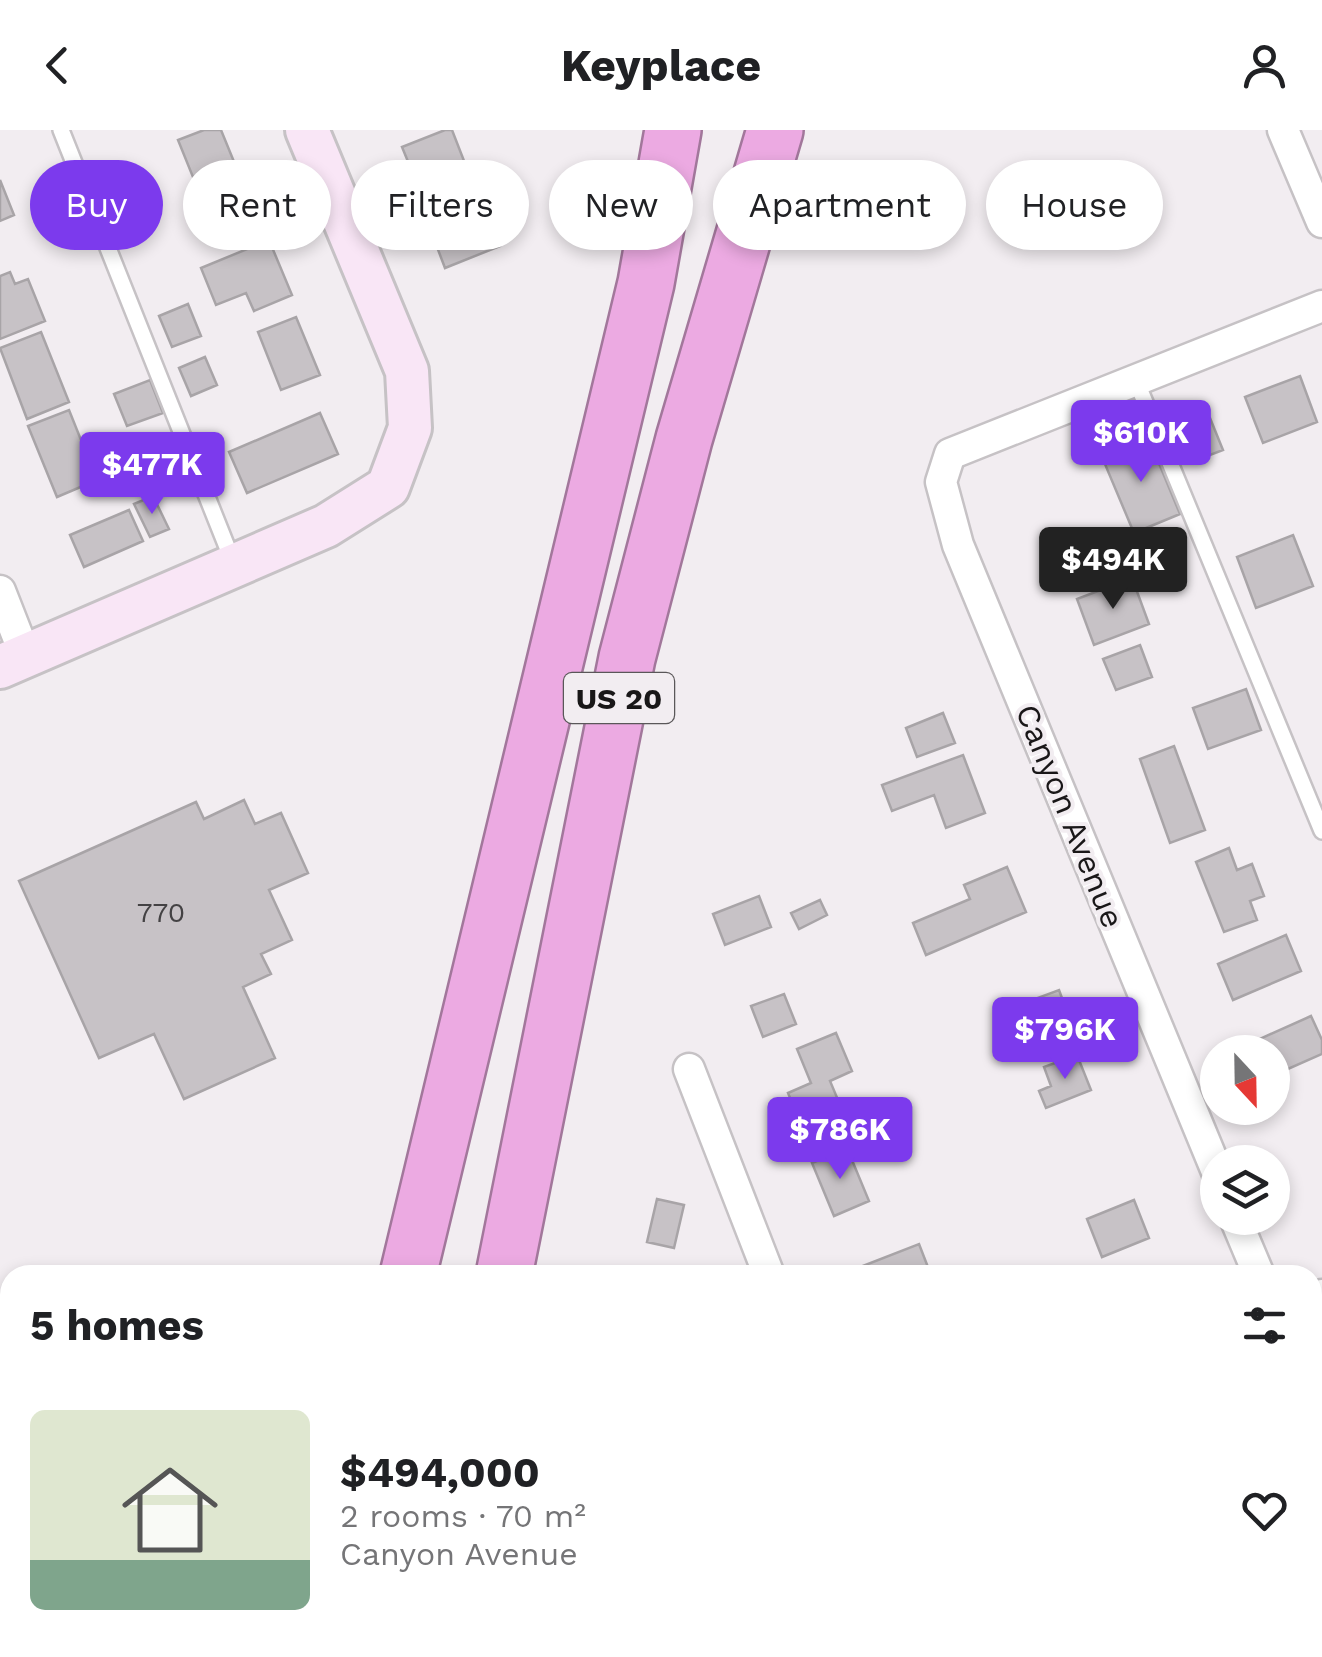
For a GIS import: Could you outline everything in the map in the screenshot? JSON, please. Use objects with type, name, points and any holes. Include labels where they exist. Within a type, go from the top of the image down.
[{"type":"highway","points":[[646,283],[673,130]]},
{"type":"highway","name":"US 20","points":[[409,1260],[646,283],[698,130]]},
{"type":"highway","name":"US 20","points":[[506,1265],[627,658],[684,439],[775,130]]},
{"type":"highway","points":[[523,1265],[530,1137]]},
{"type":"street","points":[[0,591],[12,661],[326,526],[388,487],[410,428],[407,371],[307,130]]},
{"type":"street","points":[[1283,130],[1322,222]]},
{"type":"street","points":[[1135,378],[1322,306]]},
{"type":"street","name":"Canyon Avenue","points":[[1135,378],[950,454],[942,482],[958,545],[1206,1145]]},
{"type":"street","points":[[689,1069],[765,1265]]},
{"type":"street","points":[[1243,1235],[1255,1265]]},
{"type":"lane","points":[[61,130],[235,566]]},
{"type":"lane","points":[[1135,378],[1322,831]]},
{"type":"building","points":[[204,130],[221,130],[233,160],[186,160],[178,140]]},
{"type":"building","points":[[452,130],[464,160],[407,160],[402,147]]},
{"type":"building","points":[[0,180],[14,215],[0,221]]},
{"type":"building","points":[[245,250],[273,250],[292,295],[254,311],[246,293],[216,305],[201,268]]},
{"type":"building","points":[[438,250],[490,250],[445,268]]},
{"type":"building","points":[[10,272],[15,284],[28,279],[45,321],[0,339],[0,276]]},
{"type":"building","points":[[188,304],[201,336],[172,347],[159,316]]},
{"type":"building","points":[[296,317],[320,375],[281,390],[258,332]]},
{"type":"building","points":[[41,332],[69,402],[27,419],[0,348]]},
{"type":"building","points":[[205,357],[217,385],[191,396],[179,368]]},
{"type":"building","points":[[1300,376],[1317,422],[1263,443],[1245,397]]},
{"type":"building","points":[[150,380],[163,413],[127,426],[114,394]]},
{"type":"building","points":[[69,410],[97,480],[57,497],[28,426]]},
{"type":"building","points":[[320,413],[338,454],[247,493],[229,452]]},
{"type":"building","points":[[1210,418],[1223,450],[1197,460],[1184,428]]},
{"type":"building","points":[[1148,437],[1180,514],[1134,533],[1102,457]]},
{"type":"building","points":[[153,496],[169,529],[150,537],[134,504]]},
{"type":"building","points":[[129,510],[143,541],[84,567],[70,535]]},
{"type":"building","points":[[1293,535],[1313,586],[1256,608],[1237,557]]},
{"type":"building","points":[[1132,578],[1149,624],[1094,645],[1077,599]]},
{"type":"building","points":[[1140,645],[1152,677],[1116,690],[1103,659]]},
{"type":"building","points":[[1246,689],[1261,730],[1208,749],[1193,708]]},
{"type":"building","points":[[943,713],[955,743],[917,757],[906,728]]},
{"type":"building","points":[[1174,746],[1205,830],[1170,843],[1140,759]]},
{"type":"building","points":[[963,755],[985,813],[946,828],[934,795],[892,811],[882,785]]},
{"type":"building","points":[[244,800],[255,824],[281,813],[308,873],[269,890],[292,940],[261,954],[271,974],[243,987],[275,1058],[184,1099],[154,1034],[99,1058],[19,881],[196,802],[204,819]]},
{"type":"building","points":[[1229,848],[1237,870],[1252,864],[1264,896],[1250,901],[1257,920],[1224,932],[1196,862]]},
{"type":"building","points":[[1007,867],[1026,912],[926,955],[913,923],[970,899],[964,885]]},
{"type":"building","points":[[759,896],[771,927],[725,945],[713,914]]},
{"type":"building","points":[[820,900],[827,915],[799,929],[791,913]]},
{"type":"building","points":[[1286,935],[1301,971],[1233,1000],[1218,964]]},
{"type":"building","points":[[1059,990],[1073,1028],[1064,1031],[1070,1046],[1049,1054],[1044,1043],[1023,1051],[1008,1009]]},
{"type":"building","points":[[784,994],[796,1024],[763,1037],[751,1006]]},
{"type":"building","points":[[1311,1016],[1322,1040],[1322,1054],[1290,1068],[1290,1035],[1269,1035]]},
{"type":"building","points":[[836,1033],[852,1071],[830,1081],[846,1119],[806,1136],[788,1093],[811,1083],[797,1049]]},
{"type":"building","points":[[1077,1055],[1091,1090],[1046,1108],[1039,1091],[1051,1086],[1044,1067]]},
{"type":"building","points":[[847,1148],[869,1201],[834,1216],[812,1163]]},
{"type":"building","points":[[657,1199],[684,1205],[674,1248],[647,1242]]},
{"type":"building","points":[[1134,1200],[1149,1238],[1102,1257],[1087,1219]]},
{"type":"building","points":[[919,1244],[927,1265],[865,1265]]}]
